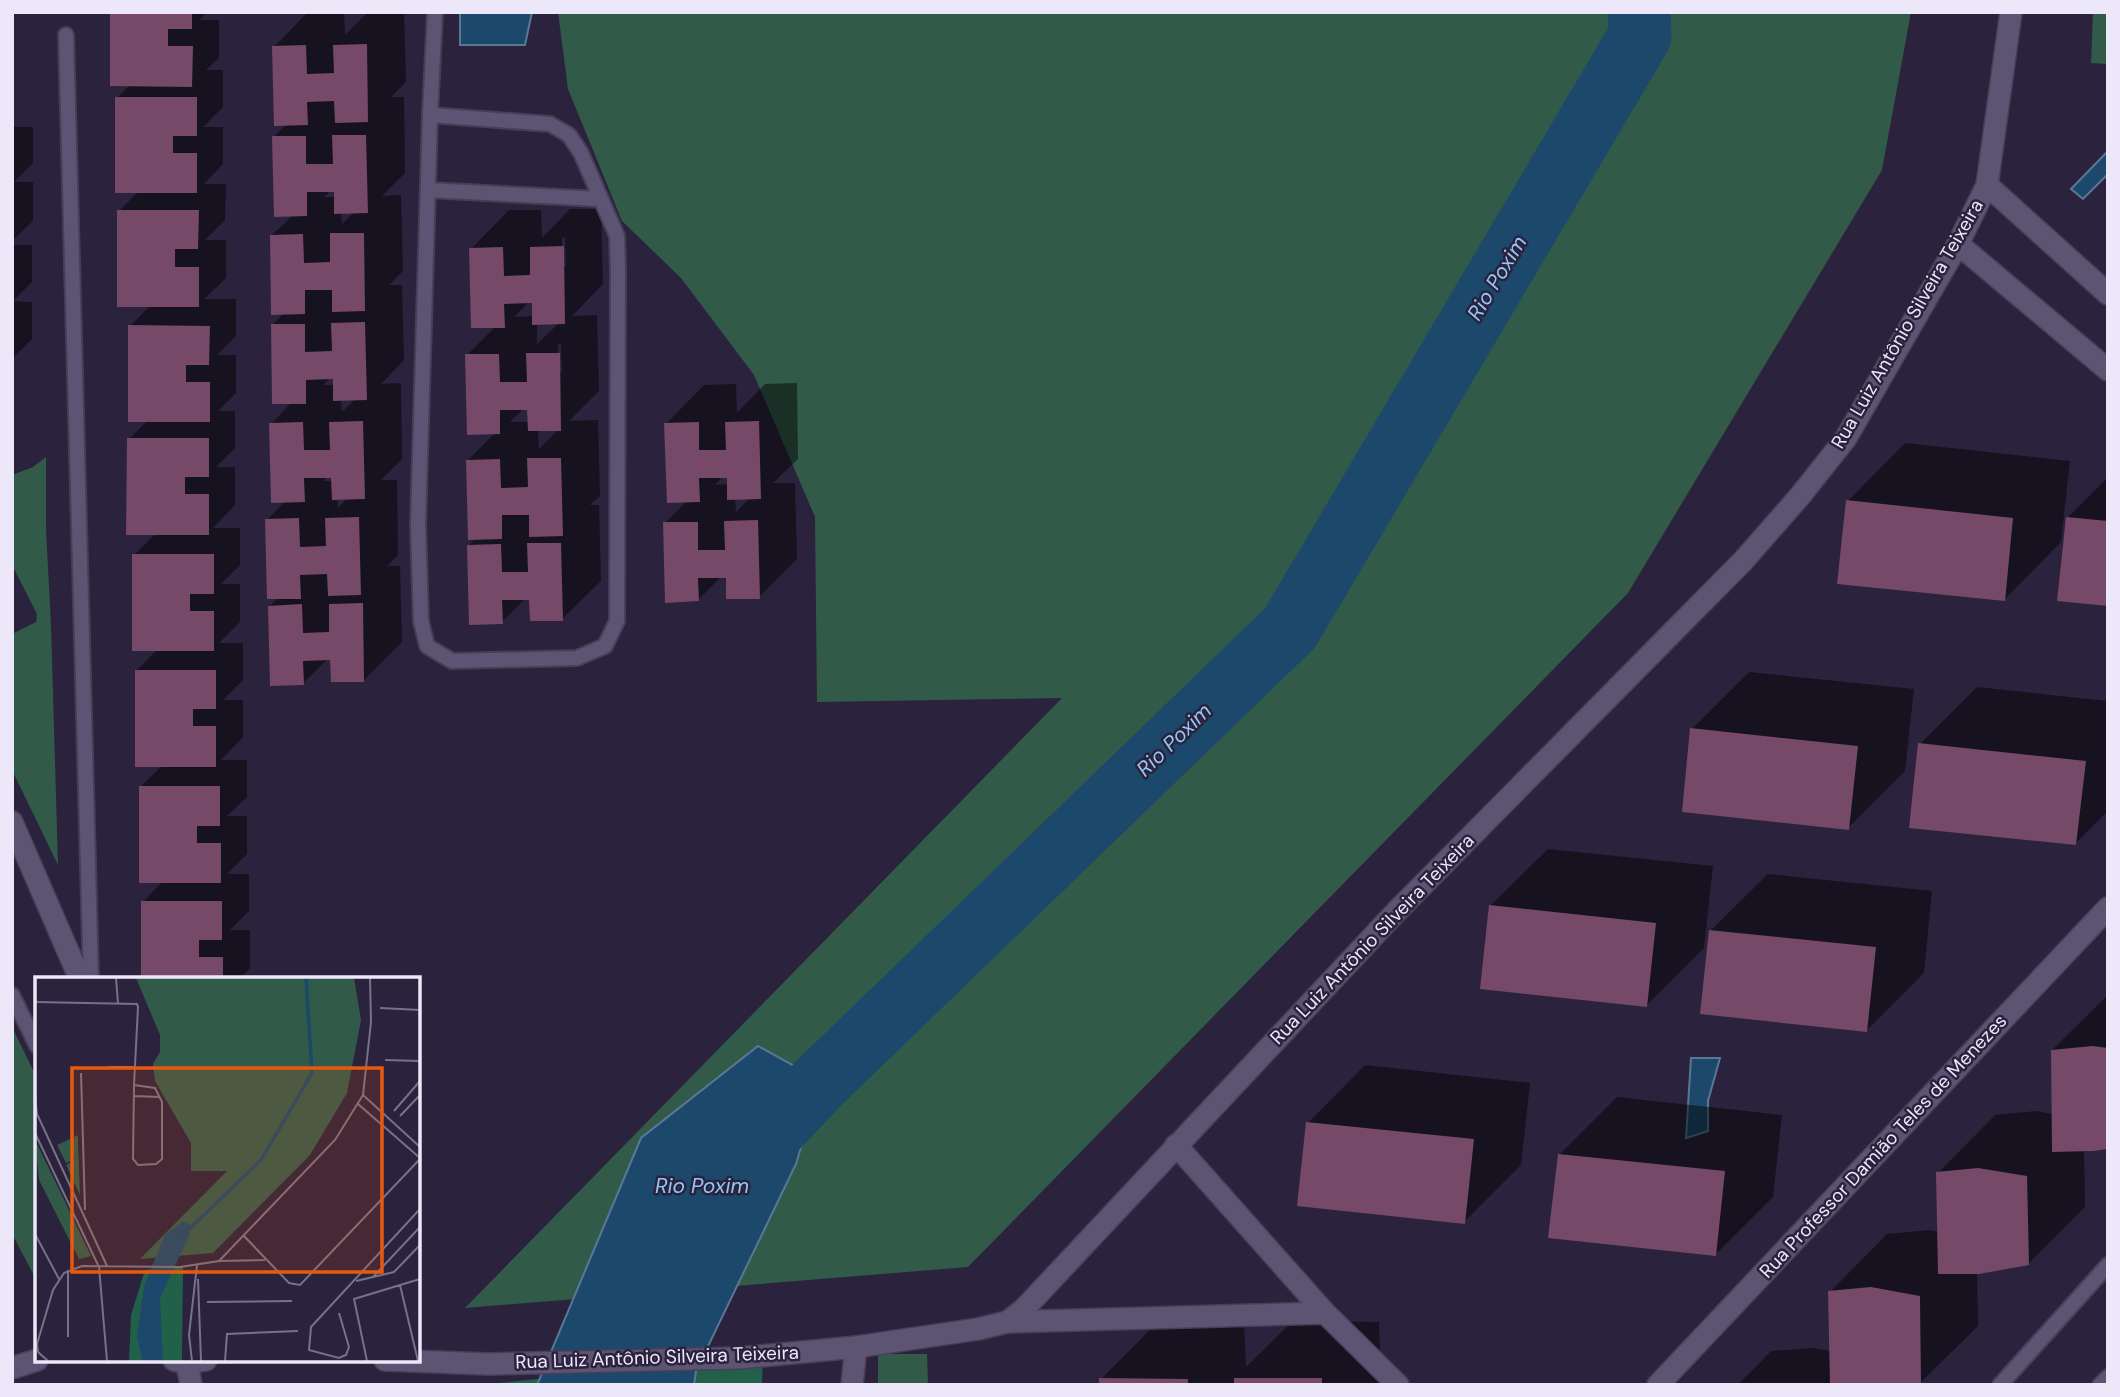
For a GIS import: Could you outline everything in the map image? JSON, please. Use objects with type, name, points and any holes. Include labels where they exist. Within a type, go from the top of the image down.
[{"type":"street","name":"Rua Luiz Antônio Silveira Teixeira","points":[[420,1361],[488,1364],[739,1359],[856,1347],[950,1334],[1007,1322],[1036,1297],[1396,912],[1743,561],[1846,438],[1958,244],[1987,185],[2011,12]]},
{"type":"street","points":[[1987,185],[2108,294]]},
{"type":"street","points":[[1958,244],[2108,370]]},
{"type":"street","points":[[12,822],[79,977]]},
{"type":"street","name":"Rua Professor Damião Teles de Menezes","points":[[1658,1385],[2108,908]]},
{"type":"street","points":[[1176,1145],[1325,1313],[1398,1385]]},
{"type":"street","points":[[1007,1322],[1325,1313]]},
{"type":"street","points":[[852,1385],[856,1347]]},
{"type":"street","points":[[856,1347],[859,1385]]},
{"type":"street","points":[[12,1368],[35,1361]]},
{"type":"street","points":[[188,1362],[191,1385]]},
{"type":"lane","points":[[430,115],[550,124],[569,135],[581,153],[617,236],[617,621],[605,646],[578,659],[452,661],[427,646],[421,621],[418,525],[430,115],[435,12]]},
{"type":"lane","points":[[66,35],[91,977]]},
{"type":"lane","points":[[428,190],[600,199]]},
{"type":"lane","points":[[12,995],[35,1042]]},
{"type":"lane","points":[[2000,1385],[2108,1265]]},
{"type":"lane","points":[[2100,1385],[2108,1377]]},
{"type":"green space","points":[[558,12],[1911,12],[1882,170],[1628,593],[968,1267],[465,1308],[1062,698],[817,702],[815,517],[754,375],[681,278],[622,221],[568,89]]},
{"type":"green space","points":[[2093,12],[2108,12],[2108,64],[2091,63]]},
{"type":"green space","points":[[46,457],[46,529],[58,865],[12,770],[12,634],[36,622],[37,614],[12,565],[12,475],[33,467]]},
{"type":"green space","points":[[12,1027],[35,1074],[35,1277],[12,1234]]},
{"type":"green space","points":[[878,1354],[927,1354],[928,1385],[878,1385]]},
{"type":"green space","points":[[763,1356],[762,1385],[498,1385],[499,1383]]},
{"type":"water","points":[[460,12],[532,12],[525,45],[460,45]]},
{"type":"water","points":[[2108,151],[2108,174],[2083,199],[2071,189]]},
{"type":"water","name":"Rio Poxim","points":[[758,1046],[821,1081],[796,1164],[696,1371],[694,1385],[537,1385],[641,1138]]},
{"type":"water","points":[[1691,1058],[1720,1058],[1708,1101],[1708,1131],[1686,1138]]},
{"type":"building","points":[[110,12],[192,12],[192,29],[168,29],[168,46],[193,46],[192,87],[110,86]]},
{"type":"building","points":[[367,44],[368,122],[335,123],[334,101],[307,102],[308,125],[274,126],[272,46],[306,45],[307,74],[334,73],[333,45]]},
{"type":"building","points":[[115,97],[197,97],[197,136],[173,136],[173,153],[197,153],[197,193],[115,193]]},
{"type":"building","points":[[332,135],[366,135],[368,213],[334,214],[334,192],[307,192],[307,216],[274,217],[272,136],[306,136],[306,164],[333,164]]},
{"type":"building","points":[[117,210],[199,210],[198,249],[175,249],[175,267],[199,267],[199,307],[117,307]]},
{"type":"building","points":[[330,233],[364,233],[365,311],[332,312],[332,290],[305,290],[305,314],[271,315],[270,235],[303,234],[304,263],[330,262]]},
{"type":"building","points":[[564,246],[565,324],[532,325],[532,303],[504,304],[505,328],[471,328],[469,248],[503,247],[504,276],[530,275],[530,247]]},
{"type":"building","points":[[365,322],[367,400],[333,401],[333,379],[306,380],[306,404],[272,404],[271,324],[305,324],[305,352],[332,351],[331,323]]},
{"type":"building","points":[[128,325],[210,326],[209,365],[186,365],[186,382],[210,382],[210,422],[128,422]]},
{"type":"building","points":[[526,353],[560,353],[561,431],[528,431],[527,410],[500,410],[500,434],[467,435],[465,354],[499,354],[500,382],[527,382]]},
{"type":"building","points":[[363,421],[365,499],[332,500],[331,478],[304,478],[305,502],[271,503],[269,423],[303,422],[304,450],[330,450],[329,422]]},
{"type":"building","points":[[759,421],[761,499],[727,500],[727,478],[699,478],[700,502],[667,503],[664,423],[699,422],[699,450],[726,450],[725,422]]},
{"type":"building","points":[[127,438],[209,438],[209,477],[185,477],[185,494],[209,494],[209,535],[126,535]]},
{"type":"building","points":[[527,458],[561,458],[563,536],[529,537],[529,515],[502,515],[502,539],[468,540],[466,460],[500,459],[501,488],[528,487]]},
{"type":"building","points":[[1846,500],[2013,518],[2005,601],[1837,584]]},
{"type":"building","points":[[359,517],[361,595],[328,596],[327,574],[300,575],[301,599],[267,599],[265,519],[299,518],[300,547],[326,546],[325,518]]},
{"type":"building","points":[[2066,517],[2108,521],[2108,606],[2057,601]]},
{"type":"building","points":[[758,520],[760,599],[726,599],[726,578],[698,578],[699,601],[665,603],[663,522],[698,522],[698,550],[725,550],[724,521]]},
{"type":"building","points":[[527,543],[561,543],[563,621],[530,621],[529,600],[502,600],[503,624],[469,625],[467,545],[501,544],[502,572],[528,572]]},
{"type":"building","points":[[132,554],[214,554],[214,594],[190,594],[190,611],[214,611],[214,651],[132,651]]},
{"type":"building","points":[[363,603],[364,682],[331,682],[330,660],[303,661],[304,685],[270,686],[268,606],[302,604],[303,633],[329,632],[329,604]]},
{"type":"building","points":[[135,670],[216,670],[216,709],[193,709],[193,726],[216,726],[216,767],[135,767]]},
{"type":"building","points":[[1690,728],[1858,746],[1849,830],[1682,812]]},
{"type":"building","points":[[1918,743],[2086,761],[2076,845],[1909,828]]},
{"type":"building","points":[[139,786],[220,786],[220,826],[197,826],[197,843],[221,843],[221,883],[139,883]]},
{"type":"building","points":[[141,901],[222,901],[222,940],[199,940],[199,957],[223,957],[223,977],[141,977]]},
{"type":"building","points":[[1489,905],[1656,923],[1647,1007],[1480,989]]},
{"type":"building","points":[[1709,930],[1876,947],[1867,1032],[1700,1014]]},
{"type":"building","points":[[2093,1046],[2108,1048],[2108,1149],[2052,1152],[2051,1050]]},
{"type":"building","points":[[1306,1122],[1474,1139],[1465,1224],[1297,1206]]},
{"type":"building","points":[[1558,1154],[1725,1171],[1716,1256],[1548,1238]]},
{"type":"building","points":[[1978,1168],[2027,1176],[2029,1265],[1979,1274],[1938,1274],[1936,1172]]},
{"type":"building","points":[[1871,1287],[1920,1296],[1921,1385],[1830,1385],[1828,1291]]},
{"type":"building","points":[[1099,1378],[1188,1379],[1188,1385],[1099,1385]]},
{"type":"building","points":[[1234,1378],[1322,1378],[1322,1385],[1234,1385]]},
{"type":"waterway","name":"Rio Poxim","points":[[762,1143],[821,1081],[1290,628],[1640,36],[1639,12]]}]
